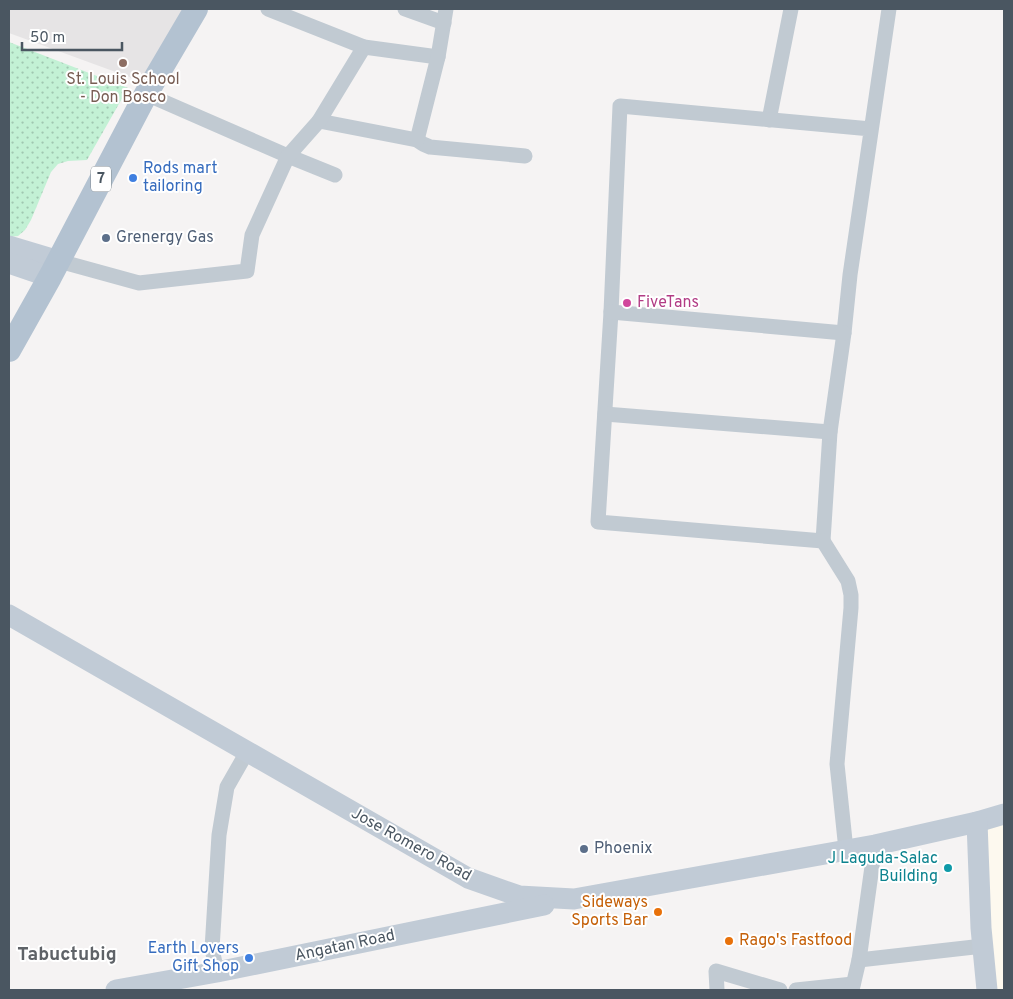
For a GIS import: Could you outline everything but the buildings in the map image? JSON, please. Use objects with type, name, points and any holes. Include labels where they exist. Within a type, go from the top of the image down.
[{"type":"main road","name":"7","points":[[9,350],[146,94],[196,9]]},
{"type":"main road","points":[[9,246],[54,269]]},
{"type":"main road","points":[[9,264],[54,269]]},
{"type":"main road","name":"Jose Romero Road","points":[[9,615],[468,878],[519,896],[574,899],[875,845],[1004,814]]},
{"type":"main road","points":[[977,822],[987,990]]},
{"type":"main road","name":"Angatan Road","points":[[116,990],[217,972],[574,899]]},
{"type":"street","points":[[268,9],[364,47],[438,57]]},
{"type":"street","points":[[405,9],[445,16],[438,57],[417,140]]},
{"type":"street","points":[[769,120],[791,9]]},
{"type":"street","points":[[846,850],[837,764],[851,595],[848,581],[823,541],[830,432],[850,275],[889,9]]},
{"type":"street","points":[[54,269],[139,283],[246,271],[252,235],[288,156],[319,121],[364,47]]},
{"type":"street","points":[[146,94],[335,175]]},
{"type":"street","points":[[823,541],[598,522],[611,312],[620,106],[871,129]]},
{"type":"street","points":[[319,121],[417,140],[430,147],[525,156]]},
{"type":"street","points":[[611,312],[844,333]]},
{"type":"street","points":[[605,414],[830,432]]},
{"type":"street","points":[[217,972],[212,949],[218,835],[227,787],[247,752]]},
{"type":"street","points":[[796,990],[852,987],[859,960],[875,845]]},
{"type":"street","points":[[859,960],[983,946]]},
{"type":"street","points":[[717,990],[716,971],[780,990]]},
{"type":"shaded area","name":"St. Louis School - Don Bosco","points":[[9,9],[184,9],[143,82],[9,33]]},
{"type":"shaded area","points":[[1004,824],[1004,990],[995,990],[981,830]]},
{"type":"green space","points":[[9,42],[128,88],[87,160],[68,161],[58,164],[51,172],[25,230],[18,236],[9,237]]},
{"type":"place","name":"St. Louis School - Don Bosco","points":[[123,63]]},
{"type":"place","name":"Rods mart tailoring","points":[[133,178]]},
{"type":"place","name":"Grenergy Gas","points":[[106,238]]},
{"type":"place","name":"FiveTans","points":[[627,303]]},
{"type":"place","name":"Phoenix","points":[[584,849]]},
{"type":"place","name":"J Laguda-Salac Building","points":[[948,868]]},
{"type":"place","name":"Sideways Sports Bar","points":[[658,912]]},
{"type":"place","name":"Rago's Fastfood","points":[[729,941]]},
{"type":"place","name":"Earth Lovers Gift Shop","points":[[249,958]]},
{"type":"district","name":"Tabuctubig","points":[[67,955]]}]
